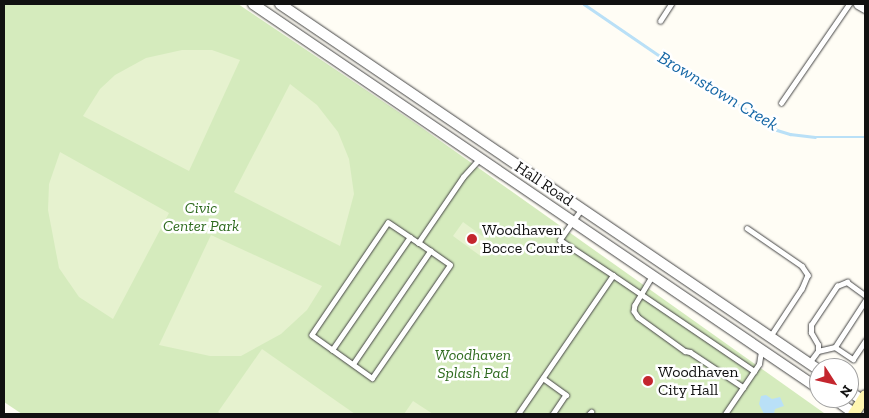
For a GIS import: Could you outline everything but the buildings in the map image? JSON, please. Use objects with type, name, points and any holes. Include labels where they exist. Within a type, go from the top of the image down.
[{"type":"main road","points":[[855,414],[864,399]]},
{"type":"street","name":"Hall Road","points":[[253,4],[809,382]]},
{"type":"street","name":"Hall Road","points":[[280,4],[809,363]]},
{"type":"street","points":[[858,4],[865,8]]},
{"type":"street","points":[[324,52],[333,40]]},
{"type":"street","points":[[480,158],[488,145]]},
{"type":"street","points":[[652,275],[661,263]]},
{"type":"street","points":[[762,350],[770,338]]},
{"type":"street","points":[[800,376],[809,363]]},
{"type":"lane","points":[[660,21],[672,4]]},
{"type":"lane","points":[[781,103],[849,4]]},
{"type":"lane","points":[[418,243],[463,177],[480,158]]},
{"type":"lane","points":[[582,209],[560,240],[754,371]]},
{"type":"lane","points":[[388,223],[410,237],[450,265],[372,378],[312,335],[388,223]]},
{"type":"lane","points":[[746,228],[802,266],[808,275],[802,289],[770,338]]},
{"type":"lane","points":[[332,350],[410,237]]},
{"type":"lane","points":[[353,364],[430,251]]},
{"type":"lane","points":[[518,414],[613,275]]},
{"type":"lane","points":[[652,275],[634,311],[638,317],[685,351],[690,352],[743,387]]},
{"type":"lane","points":[[812,358],[818,350],[818,345],[811,333],[811,325],[837,286],[847,282],[865,295]]},
{"type":"lane","points":[[835,347],[865,301]]},
{"type":"lane","points":[[818,350],[835,347],[853,359],[865,341]]},
{"type":"lane","points":[[725,414],[754,371],[762,350]]},
{"type":"lane","points":[[543,378],[566,395],[553,414]]},
{"type":"green space","name":"Civic Center Park","points":[[4,4],[238,4],[418,125],[809,402],[809,408],[817,408],[824,413],[22,414],[4,402]]},
{"type":"green space","points":[[182,50],[212,50],[240,60],[189,171],[83,116],[100,89],[115,75],[146,58]]},
{"type":"green space","points":[[290,84],[317,105],[338,132],[349,159],[354,194],[340,246],[234,192]]},
{"type":"green space","points":[[60,152],[169,213],[113,319],[79,297],[59,268],[48,210],[49,184]]},
{"type":"green space","name":"Woodhaven Bocce Courts","points":[[463,222],[492,243],[482,257],[453,236]]},
{"type":"green space","points":[[211,235],[322,286],[307,310],[281,334],[241,356],[210,356],[159,345]]},
{"type":"green space","points":[[262,349],[355,414],[221,414],[218,412]]},
{"type":"green space","points":[[413,401],[433,414],[404,414]]},
{"type":"water","points":[[766,395],[772,399],[780,397],[784,406],[775,409],[774,414],[764,414],[759,404],[761,396]]},
{"type":"waterway","name":"Brownstown Creek","points":[[584,4],[689,76],[777,130],[790,134],[815,137],[865,137]]},
{"type":"place","name":"Woodhaven Bocce Courts","points":[[472,239]]},
{"type":"place","name":"Woodhaven City Hall","points":[[648,381]]},
{"type":"park label","name":"Woodhaven Splash Pad","points":[[473,364]]}]
